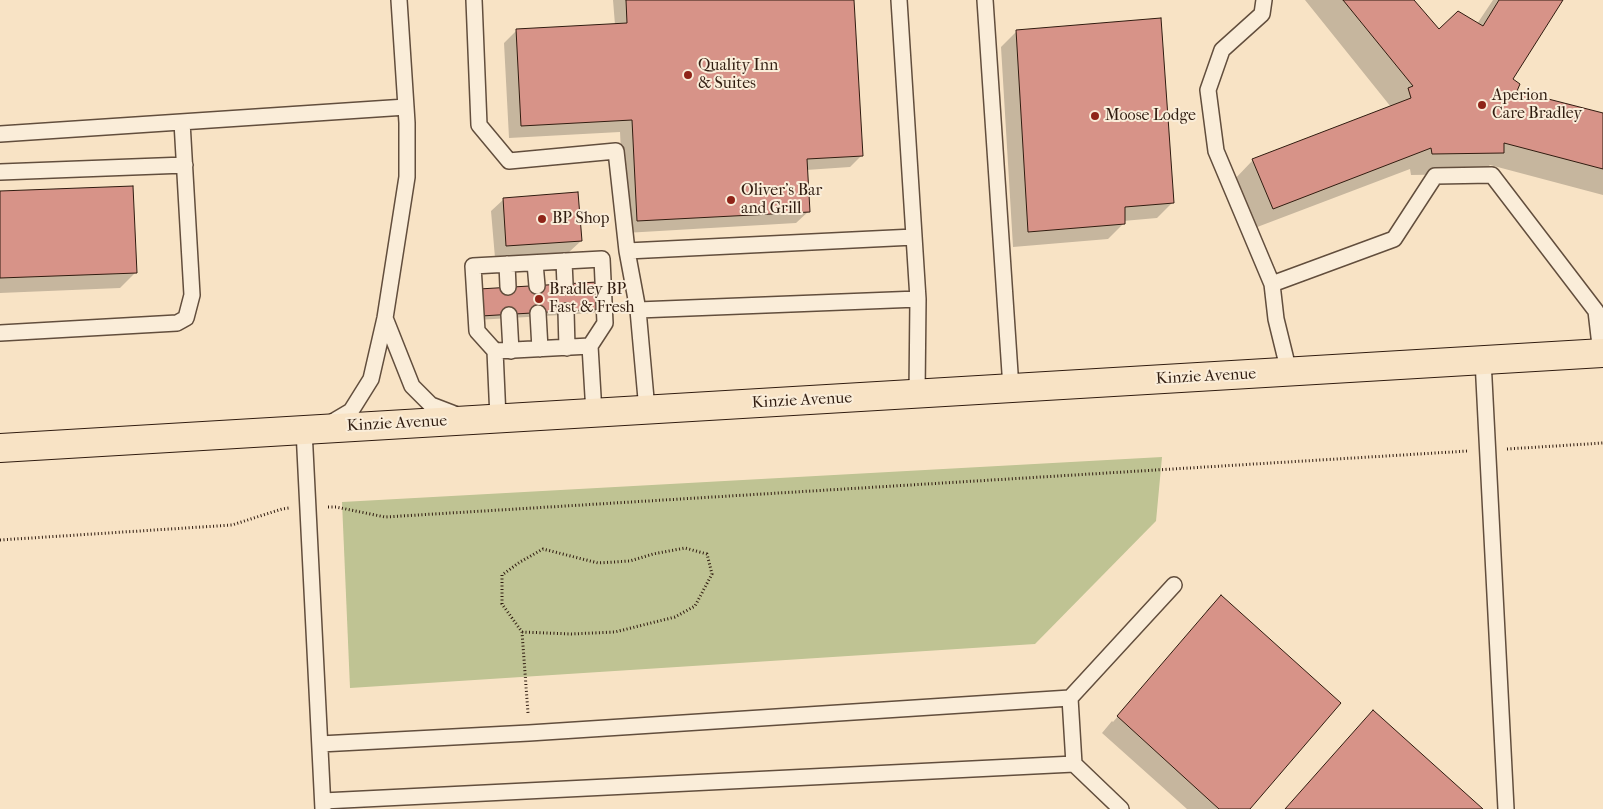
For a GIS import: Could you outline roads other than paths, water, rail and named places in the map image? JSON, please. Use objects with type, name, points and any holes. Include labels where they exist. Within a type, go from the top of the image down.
[{"type":"main road","name":"Kinzie Avenue","points":[[0,448],[1602,353]]},
{"type":"lane","points":[[398,0],[408,123],[407,178],[386,318],[371,379],[351,412],[312,429],[308,508],[323,805],[1074,764]]},
{"type":"lane","points":[[474,0],[479,125],[509,161],[616,151],[627,251],[638,310],[647,410]]},
{"type":"lane","points":[[899,0],[918,299],[917,394]]},
{"type":"lane","points":[[985,0],[1011,388]]},
{"type":"lane","points":[[1264,0],[1262,14],[1222,50],[1208,90],[1216,150],[1272,284],[1276,319],[1289,372]]},
{"type":"lane","points":[[0,134],[406,107]]},
{"type":"lane","points":[[0,333],[177,323],[186,318],[192,295],[182,122]]},
{"type":"lane","points":[[0,172],[185,165]]},
{"type":"lane","points":[[1272,284],[1394,238],[1434,176],[1492,175],[1596,311],[1602,353]]},
{"type":"lane","points":[[627,251],[914,237]]},
{"type":"lane","points":[[590,346],[495,351],[477,332],[473,266],[602,259],[605,324],[590,346],[594,413]]},
{"type":"lane","points":[[564,261],[565,284]]},
{"type":"lane","points":[[535,263],[537,286]]},
{"type":"lane","points":[[507,264],[508,287]]},
{"type":"lane","points":[[638,310],[918,299]]},
{"type":"lane","points":[[566,311],[567,348]]},
{"type":"lane","points":[[538,313],[540,349]]},
{"type":"lane","points":[[509,315],[511,351]]},
{"type":"lane","points":[[386,318],[412,386],[431,405],[485,419],[495,351]]},
{"type":"lane","points":[[1484,360],[1506,809]]},
{"type":"lane","points":[[320,744],[529,733],[1070,698],[1174,586]]},
{"type":"lane","points":[[1070,698],[1074,764],[1121,809]]},
{"type":"place","name":"Quality Inn & Suites","points":[[688,75]]},
{"type":"place","name":"Aperion Care Bradley","points":[[1482,105]]},
{"type":"place","name":"Moose Lodge","points":[[1095,116]]},
{"type":"place","name":"Oliver's Bar and Grill","points":[[731,200]]},
{"type":"place","name":"BP Shop","points":[[542,219]]},
{"type":"place","name":"Bradley BP Fast & Fresh","points":[[539,299]]}]
